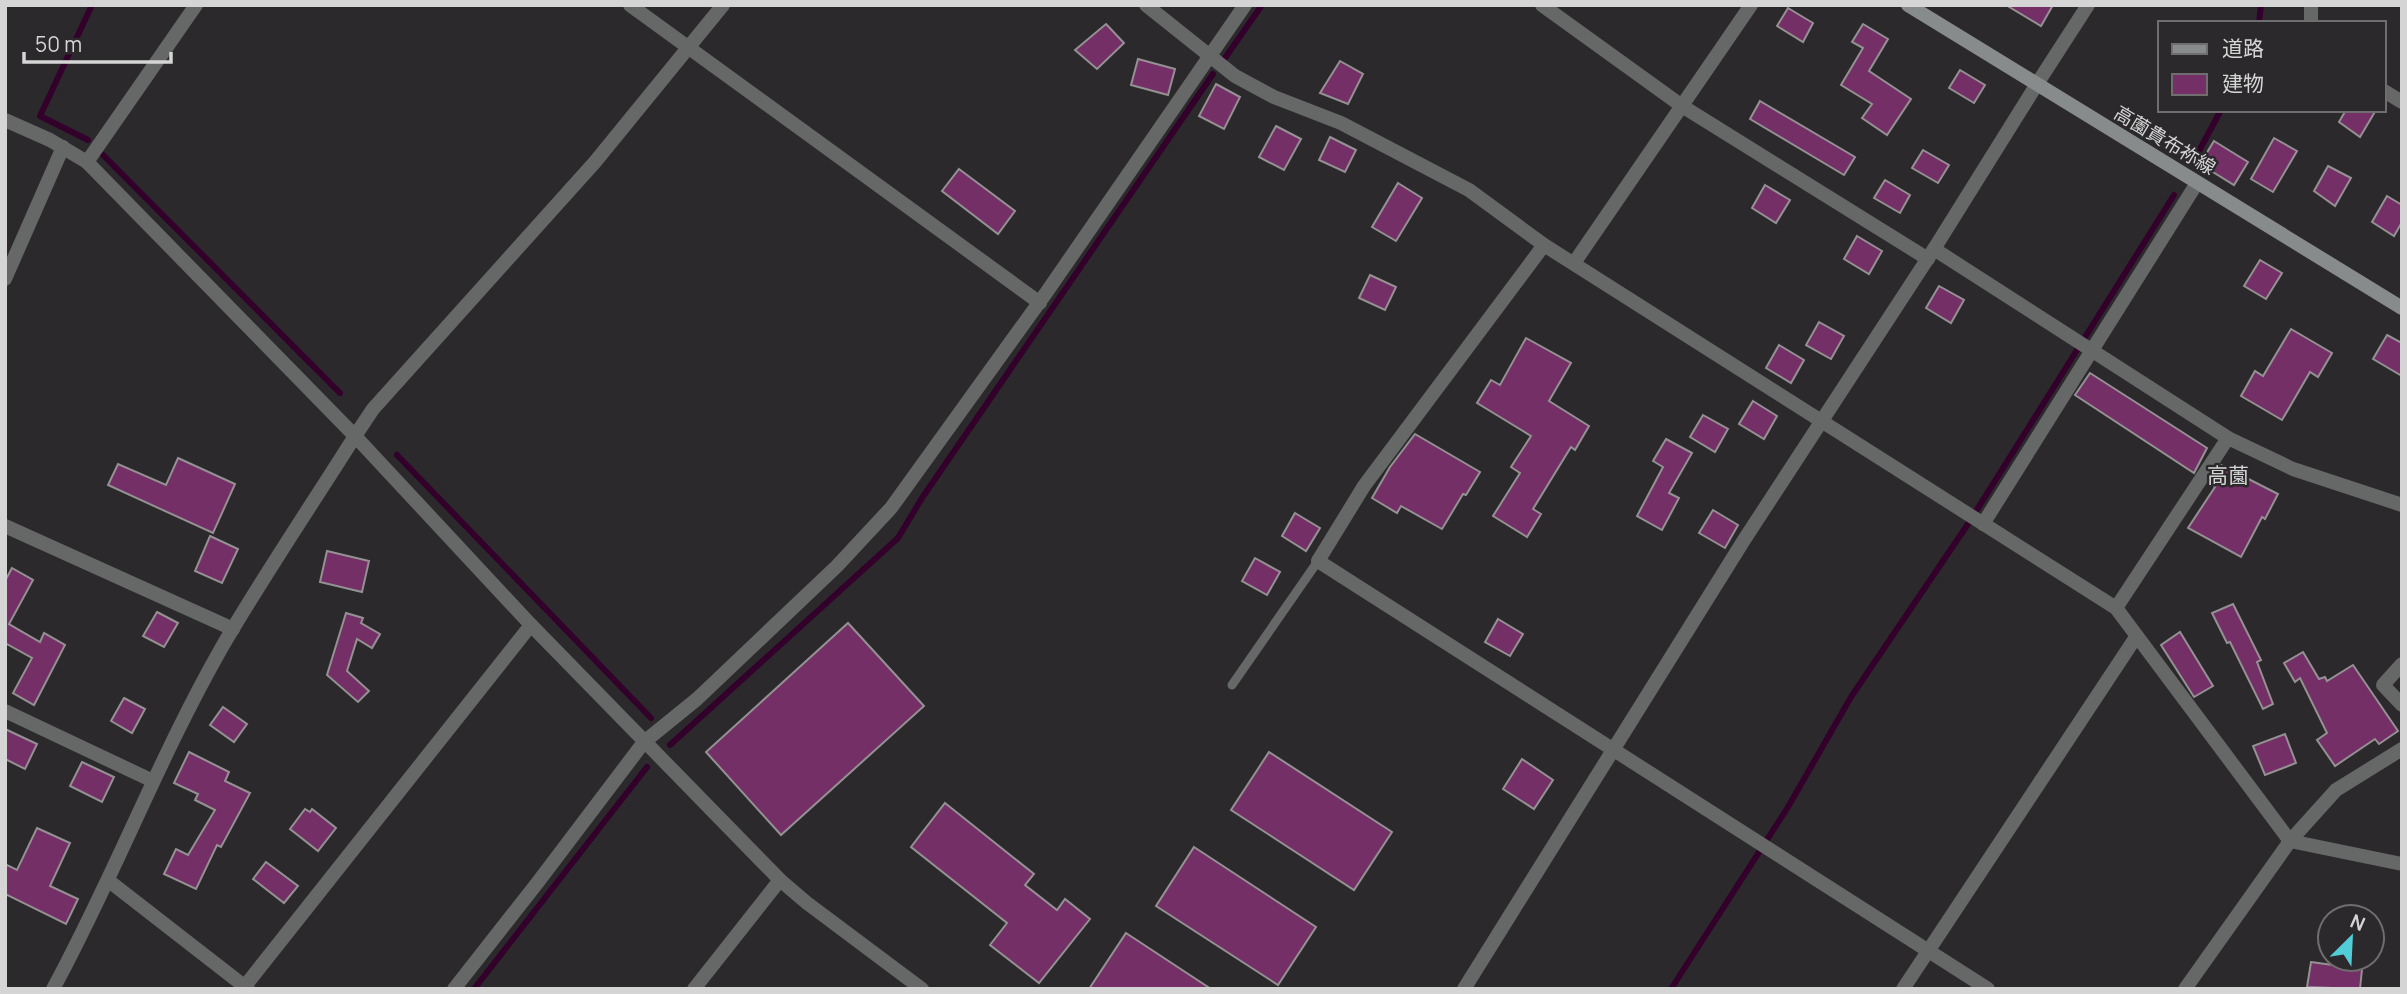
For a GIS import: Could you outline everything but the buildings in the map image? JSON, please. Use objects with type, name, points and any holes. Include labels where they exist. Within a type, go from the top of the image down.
[{"type":"main road","name":"高薗貴布祢線","points":[[1908,5],[2402,308]]},
{"type":"street","points":[[87,162],[196,5]]},
{"type":"street","points":[[630,5],[1040,303]]},
{"type":"street","points":[[53,989],[109,881],[153,781],[233,629],[373,409],[595,162],[723,5]]},
{"type":"street","points":[[1146,5],[1235,76],[1274,97],[1341,123],[1469,190],[1544,245],[2116,608],[2290,841],[2402,864]]},
{"type":"street","points":[[454,989],[644,742],[697,699],[837,566],[891,508],[1040,303],[1245,5]]},
{"type":"street","points":[[1542,5],[1682,106],[2087,346],[2228,438],[2293,469],[2402,505]]},
{"type":"street","points":[[1574,263],[1751,5]]},
{"type":"street","points":[[1464,989],[1744,540],[1931,254],[2088,5]]},
{"type":"street","points":[[2386,92],[2402,102]]},
{"type":"street","points":[[5,120],[63,147],[87,162],[355,436],[531,625],[780,880],[922,989]]},
{"type":"street","points":[[5,279],[63,147]]},
{"type":"street","points":[[1977,520],[2087,346],[2197,183]]},
{"type":"street","points":[[1544,245],[1364,486],[1318,562],[1988,989]]},
{"type":"street","points":[[2116,608],[2228,438]]},
{"type":"street","points":[[5,526],[233,629]]},
{"type":"street","points":[[109,881],[246,988],[531,625]]},
{"type":"street","points":[[1903,989],[2136,637]]},
{"type":"street","points":[[2402,664],[2383,685],[2402,705]]},
{"type":"street","points":[[5,711],[153,781]]},
{"type":"street","points":[[2185,989],[2290,841],[2336,790],[2402,749]]},
{"type":"street","points":[[694,989],[780,880]]},
{"type":"lane","points":[[1231,685],[1318,562]]},
{"type":"waterway","points":[[88,140],[40,116],[92,5]]},
{"type":"waterway","points":[[1225,58],[1262,5]]},
{"type":"waterway","points":[[2259,21],[2261,5]]},
{"type":"waterway","points":[[670,745],[898,538],[922,498],[1213,74]]},
{"type":"waterway","points":[[2193,162],[2220,112]]},
{"type":"waterway","points":[[103,155],[340,393]]},
{"type":"waterway","points":[[1671,989],[1788,807],[1851,697],[1968,524],[2174,195]]},
{"type":"waterway","points":[[397,455],[651,718]]},
{"type":"waterway","points":[[474,989],[647,767]]},
{"type":"district","name":"高薗","points":[[2228,476]]}]
